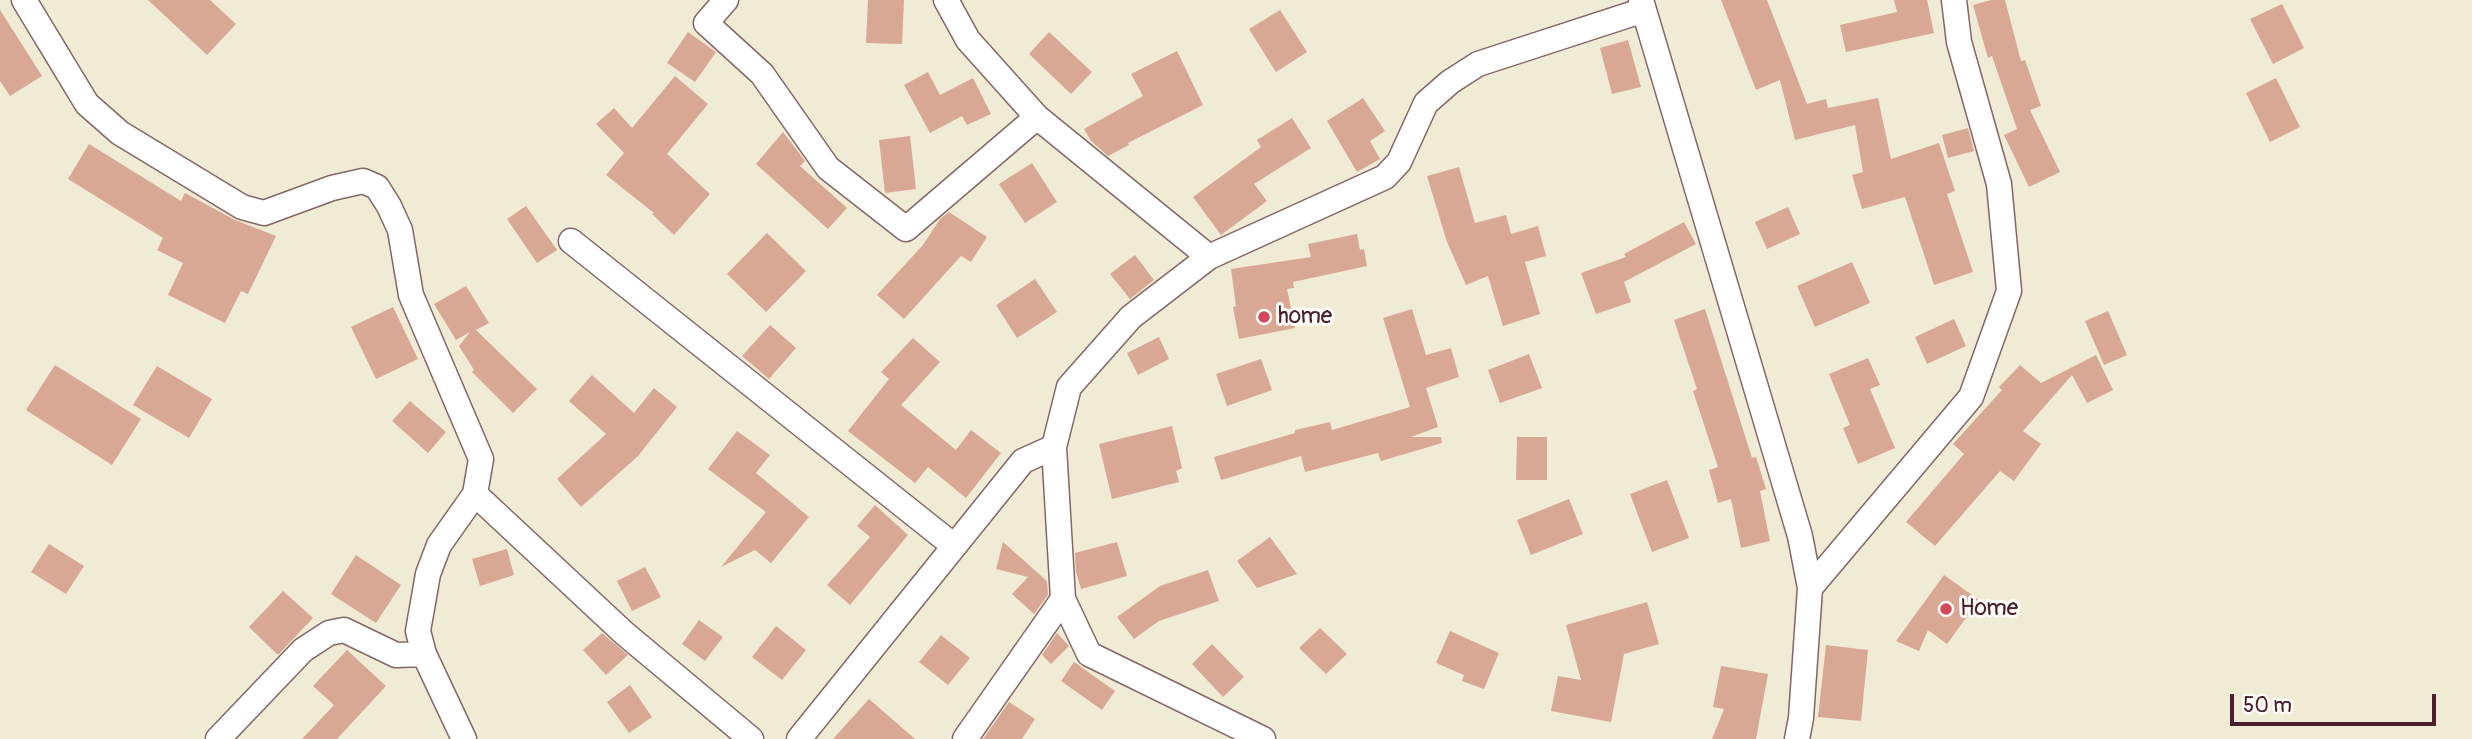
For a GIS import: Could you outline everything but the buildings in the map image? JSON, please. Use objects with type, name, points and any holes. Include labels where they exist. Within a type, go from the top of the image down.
[{"type":"street","points":[[24,0],[87,104],[120,132],[242,207],[264,213],[332,188],[363,181],[377,187],[389,206],[400,230],[411,295],[481,460],[475,494],[439,545],[428,573],[418,631],[424,654],[464,739]]},
{"type":"street","points":[[726,0],[706,23],[762,74],[828,168],[905,229],[1037,117]]},
{"type":"street","points":[[946,0],[968,40],[1037,117],[1209,257]]},
{"type":"street","points":[[1810,588],[1970,397],[2009,291],[1999,184],[1959,42],[1954,0]]},
{"type":"street","points":[[1263,739],[1089,654],[1063,599],[1054,447],[1069,387],[1131,317],[1209,257],[1385,177],[1399,162],[1426,103],[1450,82],[1478,64],[1642,5],[1800,536],[1810,588],[1801,718],[1797,739]]},
{"type":"street","points":[[572,240],[954,546]]},
{"type":"street","points":[[799,739],[1023,461],[1054,447]]},
{"type":"street","points":[[475,494],[624,634],[751,739]]},
{"type":"street","points":[[965,739],[1063,599]]},
{"type":"street","points":[[218,739],[303,650],[329,633],[344,631],[396,655],[424,654]]},
{"type":"place","name":"home","points":[[1264,317]]},
{"type":"place","name":"Home","points":[[1946,609]]}]
